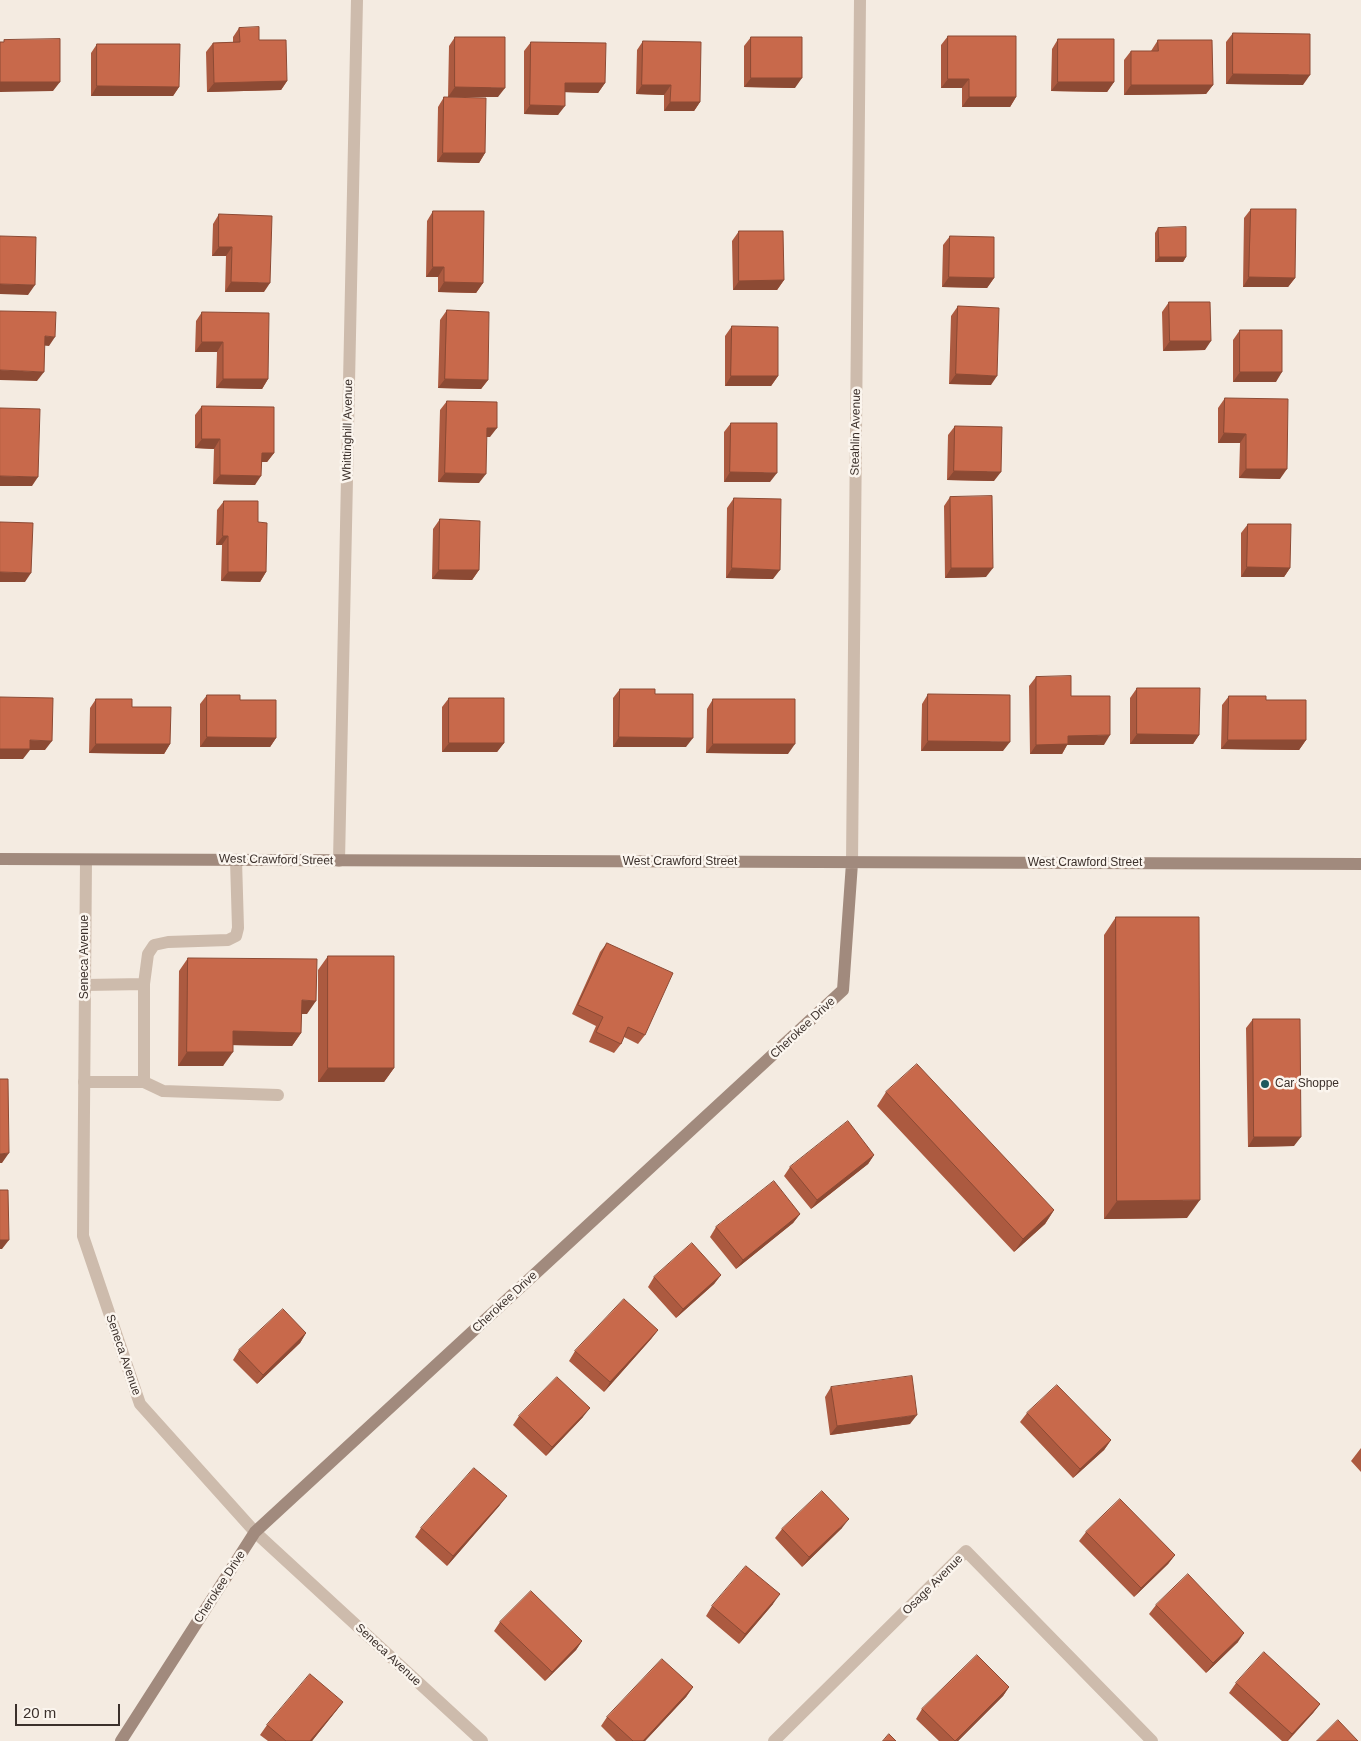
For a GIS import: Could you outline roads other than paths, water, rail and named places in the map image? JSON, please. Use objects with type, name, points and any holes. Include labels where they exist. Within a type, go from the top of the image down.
[{"type":"main road","name":"West Crawford Street","points":[[0,859],[1361,864]]},
{"type":"main road","name":"Cherokee Drive","points":[[121,1741],[255,1532],[844,990],[852,863]]},
{"type":"street","name":"Whittinghill Avenue","points":[[339,861],[357,0]]},
{"type":"street","name":"Steahlin Avenue","points":[[852,863],[860,0]]},
{"type":"street","name":"Seneca Avenue","points":[[86,860],[82,1236],[140,1404],[255,1532],[482,1741]]},
{"type":"street","points":[[144,1082],[144,984],[148,954],[154,944],[228,940],[236,936],[238,928],[236,860]]},
{"type":"street","points":[[85,985],[144,984]]},
{"type":"street","points":[[84,1082],[144,1082],[163,1091],[278,1095]]},
{"type":"street","name":"Osage Avenue","points":[[774,1741],[966,1551],[1152,1741]]},
{"type":"place","name":"Car Shoppe","points":[[1265,1084]]}]
